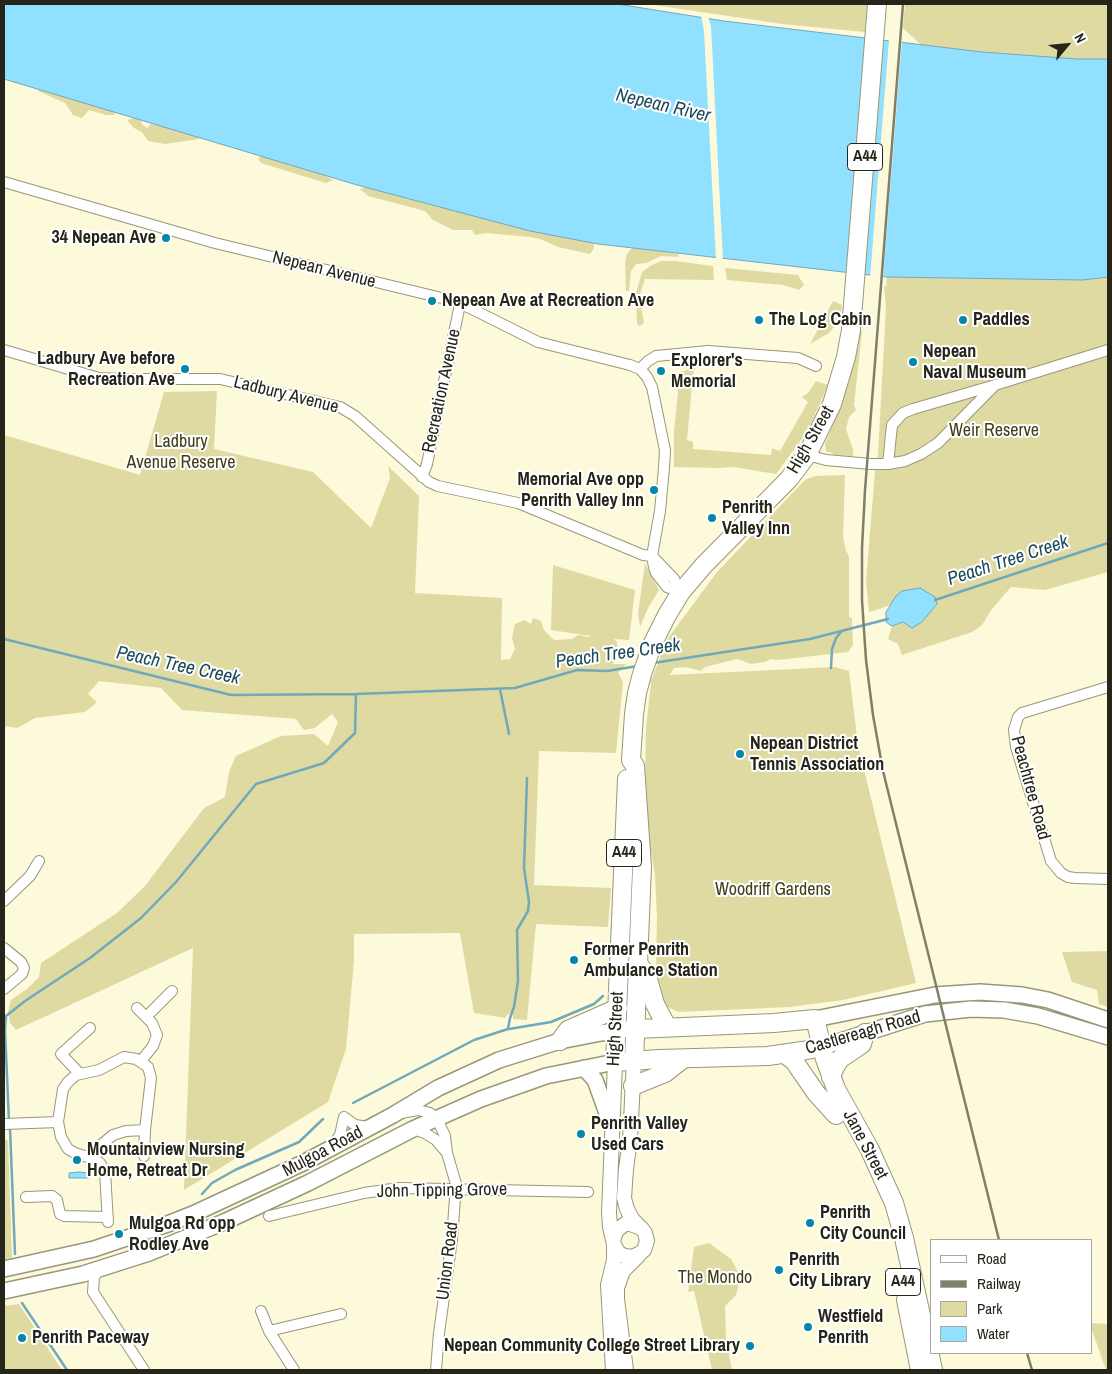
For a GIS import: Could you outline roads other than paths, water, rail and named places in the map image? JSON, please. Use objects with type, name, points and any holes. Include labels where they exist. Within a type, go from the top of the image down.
[{"type":"highway","name":"High Street","points":[[615,1062],[626,766],[631,760],[634,714],[642,674],[667,615],[681,592],[704,564],[775,494],[807,455],[823,426],[840,383],[850,340],[853,310],[877,4]]},
{"type":"highway","name":"High Street","points":[[631,760],[635,766],[642,867],[637,1029],[634,1061]]},
{"type":"highway","name":"High Street","points":[[638,964],[647,976],[655,1004],[667,1026]]},
{"type":"highway","points":[[560,1041],[568,1030],[618,1008]]},
{"type":"highway","name":"Castlereagh Road","points":[[637,1029],[806,1020]]},
{"type":"highway","name":"Jane Street","points":[[806,1020],[841,1100],[870,1150],[894,1204],[904,1238],[933,1370]]},
{"type":"highway","points":[[831,1077],[840,1059],[862,1044],[865,1033]]},
{"type":"highway","name":"Castlereagh Road","points":[[615,1062],[785,1054],[817,1048]]},
{"type":"highway","name":"Jane Street","points":[[817,1048],[820,1079],[836,1114],[872,1172],[889,1214],[920,1370]]},
{"type":"highway","name":"A44","points":[[785,1054],[794,1061],[816,1093],[836,1114]]},
{"type":"highway","points":[[633,1086],[665,1073],[683,1059]]},
{"type":"main road","name":"Castlereagh Road","points":[[806,1020],[935,995],[980,992],[1048,1000],[1108,1020]]},
{"type":"main road","name":"Castlereagh Road","points":[[817,1048],[933,1013],[986,1009],[1038,1016],[1108,1037]]},
{"type":"main road","name":"Mulgoa Road","points":[[4,1269],[94,1249],[165,1225],[275,1177],[331,1149],[471,1071],[560,1041],[616,1030],[637,1029]]},
{"type":"main road","name":"High Street","points":[[634,1061],[630,1140],[624,1198],[627,1209],[639,1227]]},
{"type":"main road","name":"Mulgoa Road","points":[[4,1291],[100,1269],[149,1253],[224,1222],[481,1099],[546,1076],[615,1062]]},
{"type":"main road","name":"High Street","points":[[613,1370],[608,1285],[614,1260],[614,1242],[609,1212],[615,1062]]},
{"type":"main road","points":[[584,1068],[595,1080],[612,1127]]},
{"type":"main road","points":[[626,1370],[617,1288],[623,1271],[644,1250],[646,1241],[645,1233],[639,1227],[625,1224],[617,1230],[614,1242],[618,1252],[626,1257],[639,1254]]},
{"type":"street","name":"Nepean Avenue","points":[[4,182],[215,243],[460,304],[538,342],[640,369]]},
{"type":"street","name":"Recreation Avenue","points":[[422,477],[427,464],[460,304]]},
{"type":"street","name":"Ladbury Avenue","points":[[4,350],[99,378],[220,379],[340,407],[355,416],[422,477],[438,486],[518,503],[643,555],[652,556]]},
{"type":"street","points":[[888,464],[892,425],[903,413],[913,408],[1108,350]]},
{"type":"street","points":[[681,592],[667,587],[656,574],[652,556],[660,510],[664,450],[652,387],[640,369],[656,356],[708,351],[798,358],[816,366]]},
{"type":"street","points":[[807,455],[833,461],[888,464],[913,458],[938,443],[995,385]]},
{"type":"street","name":"Peachtree Road","points":[[1108,687],[1022,712],[1018,717],[1014,730],[1016,747],[1051,861],[1061,874],[1068,877],[1108,879]]},
{"type":"street","points":[[4,902],[30,876],[39,861]]},
{"type":"street","points":[[4,948],[22,962],[24,968],[22,974],[4,989]]},
{"type":"street","points":[[146,1017],[172,991]]},
{"type":"street","points":[[137,1008],[154,1027],[156,1038],[153,1046],[141,1061]]},
{"type":"street","points":[[80,1074],[61,1054],[90,1028]]},
{"type":"street","points":[[26,1197],[52,1196],[57,1200],[59,1212],[64,1216],[108,1219],[105,1172],[100,1163],[94,1159],[76,1153],[66,1146],[59,1133],[58,1122],[65,1085],[74,1076],[99,1070],[124,1057],[141,1061],[151,1074],[144,1156]]},
{"type":"street","points":[[393,1115],[418,1110],[430,1113],[437,1119]]},
{"type":"street","points":[[331,1149],[340,1135],[344,1117],[355,1125],[370,1127]]},
{"type":"street","name":"Union Road","points":[[436,1370],[439,1333],[452,1240],[456,1189],[455,1176],[447,1153],[445,1136],[437,1119]]},
{"type":"street","points":[[4,1124],[58,1122]]},
{"type":"street","points":[[94,1159],[102,1144],[113,1135],[121,1132],[145,1130]]},
{"type":"street","name":"Union Road","points":[[413,1130],[425,1133],[436,1140],[447,1153]]},
{"type":"street","name":"John Tipping Grove","points":[[269,1216],[364,1193],[399,1188],[588,1192]]},
{"type":"street","points":[[100,1269],[93,1281],[93,1292],[144,1370]]},
{"type":"street","points":[[261,1311],[269,1331],[294,1370]]},
{"type":"street","points":[[269,1331],[341,1314]]},
{"type":"water","name":"Nepean River","points":[[4,4],[617,4],[724,21],[982,52],[1077,59],[1108,59],[1108,277],[1083,280],[887,277],[598,244],[530,231],[357,185],[4,79]]},
{"type":"water","points":[[920,588],[935,597],[937,604],[922,622],[912,628],[903,622],[892,626],[886,622],[886,612],[896,596],[902,591]]},
{"type":"water","points":[[69,1173],[89,1173],[89,1178],[69,1178]]},
{"type":"waterway","name":"Peach Tree Creek","points":[[935,600],[1108,543]]},
{"type":"waterway","name":"Peach Tree Creek","points":[[653,663],[810,639],[888,619]]},
{"type":"waterway","points":[[831,668],[832,649],[836,638],[841,632]]},
{"type":"waterway","name":"Peach Tree Creek","points":[[4,639],[231,695],[356,694],[515,688],[577,670],[607,671],[638,666]]},
{"type":"waterway","points":[[500,689],[509,734]]},
{"type":"waterway","points":[[9,1122],[6,1016],[25,1001],[90,958],[141,918],[176,882],[256,784],[324,763],[355,733],[356,694]]},
{"type":"waterway","points":[[353,1103],[474,1040],[508,1029],[518,981],[517,930],[528,911],[529,902],[524,868],[527,778]]},
{"type":"waterway","points":[[509,1029],[551,1022],[594,1004],[603,996]]},
{"type":"waterway","points":[[202,1194],[212,1183],[235,1170],[299,1142],[323,1119]]},
{"type":"waterway","points":[[10,1128],[15,1254]]},
{"type":"waterway","points":[[22,1303],[67,1370]]},
{"type":"railway","points":[[903,4],[865,490],[862,600],[866,660],[883,771],[999,1239]]},
{"type":"railway","points":[[1027,1354],[1032,1370]]},
{"type":"place","name":"34 Nepean Ave","points":[[166,238]]},
{"type":"place","name":"Nepean Ave at Recreation Ave","points":[[432,301]]},
{"type":"place","name":"The Log Cabin","points":[[759,320]]},
{"type":"place","name":"Paddles","points":[[963,320]]},
{"type":"place","name":"Nepean Naval Museum","points":[[913,362]]},
{"type":"place","name":"Ladbury Ave before Recreation Ave","points":[[185,369]]},
{"type":"place","name":"Explorer's Memorial","points":[[661,371]]},
{"type":"place","name":"Memorial Ave opp Penrith Valley Inn","points":[[654,490]]},
{"type":"place","name":"Penrith Valley Inn","points":[[712,518]]},
{"type":"place","name":"Nepean District Tennis Association","points":[[740,754]]},
{"type":"place","name":"Former Penrith Ambulance Station","points":[[574,960]]},
{"type":"place","name":"Penrith Valley Used Cars","points":[[581,1134]]},
{"type":"place","name":"Mountainview Nursing Home, Retreat Dr","points":[[77,1160]]},
{"type":"place","name":"Penrith City Council","points":[[810,1223]]},
{"type":"place","name":"Mulgoa Rd opp Rodley Ave","points":[[119,1234]]},
{"type":"place","name":"Penrith City Library","points":[[779,1270]]},
{"type":"place","name":"Westfield Penrith","points":[[808,1327]]},
{"type":"place","name":"Penrith Paceway","points":[[22,1338]]},
{"type":"place","name":"Nepean Community College Street Library","points":[[750,1346]]},
{"type":"park label","name":"Weir Reserve","points":[[994,431]]},
{"type":"park label","name":"Ladbury Avenue Reserve","points":[[181,452]]},
{"type":"park label","name":"Woodriff Gardens","points":[[773,890]]},
{"type":"park label","name":"The Mondo","points":[[715,1278]]}]
